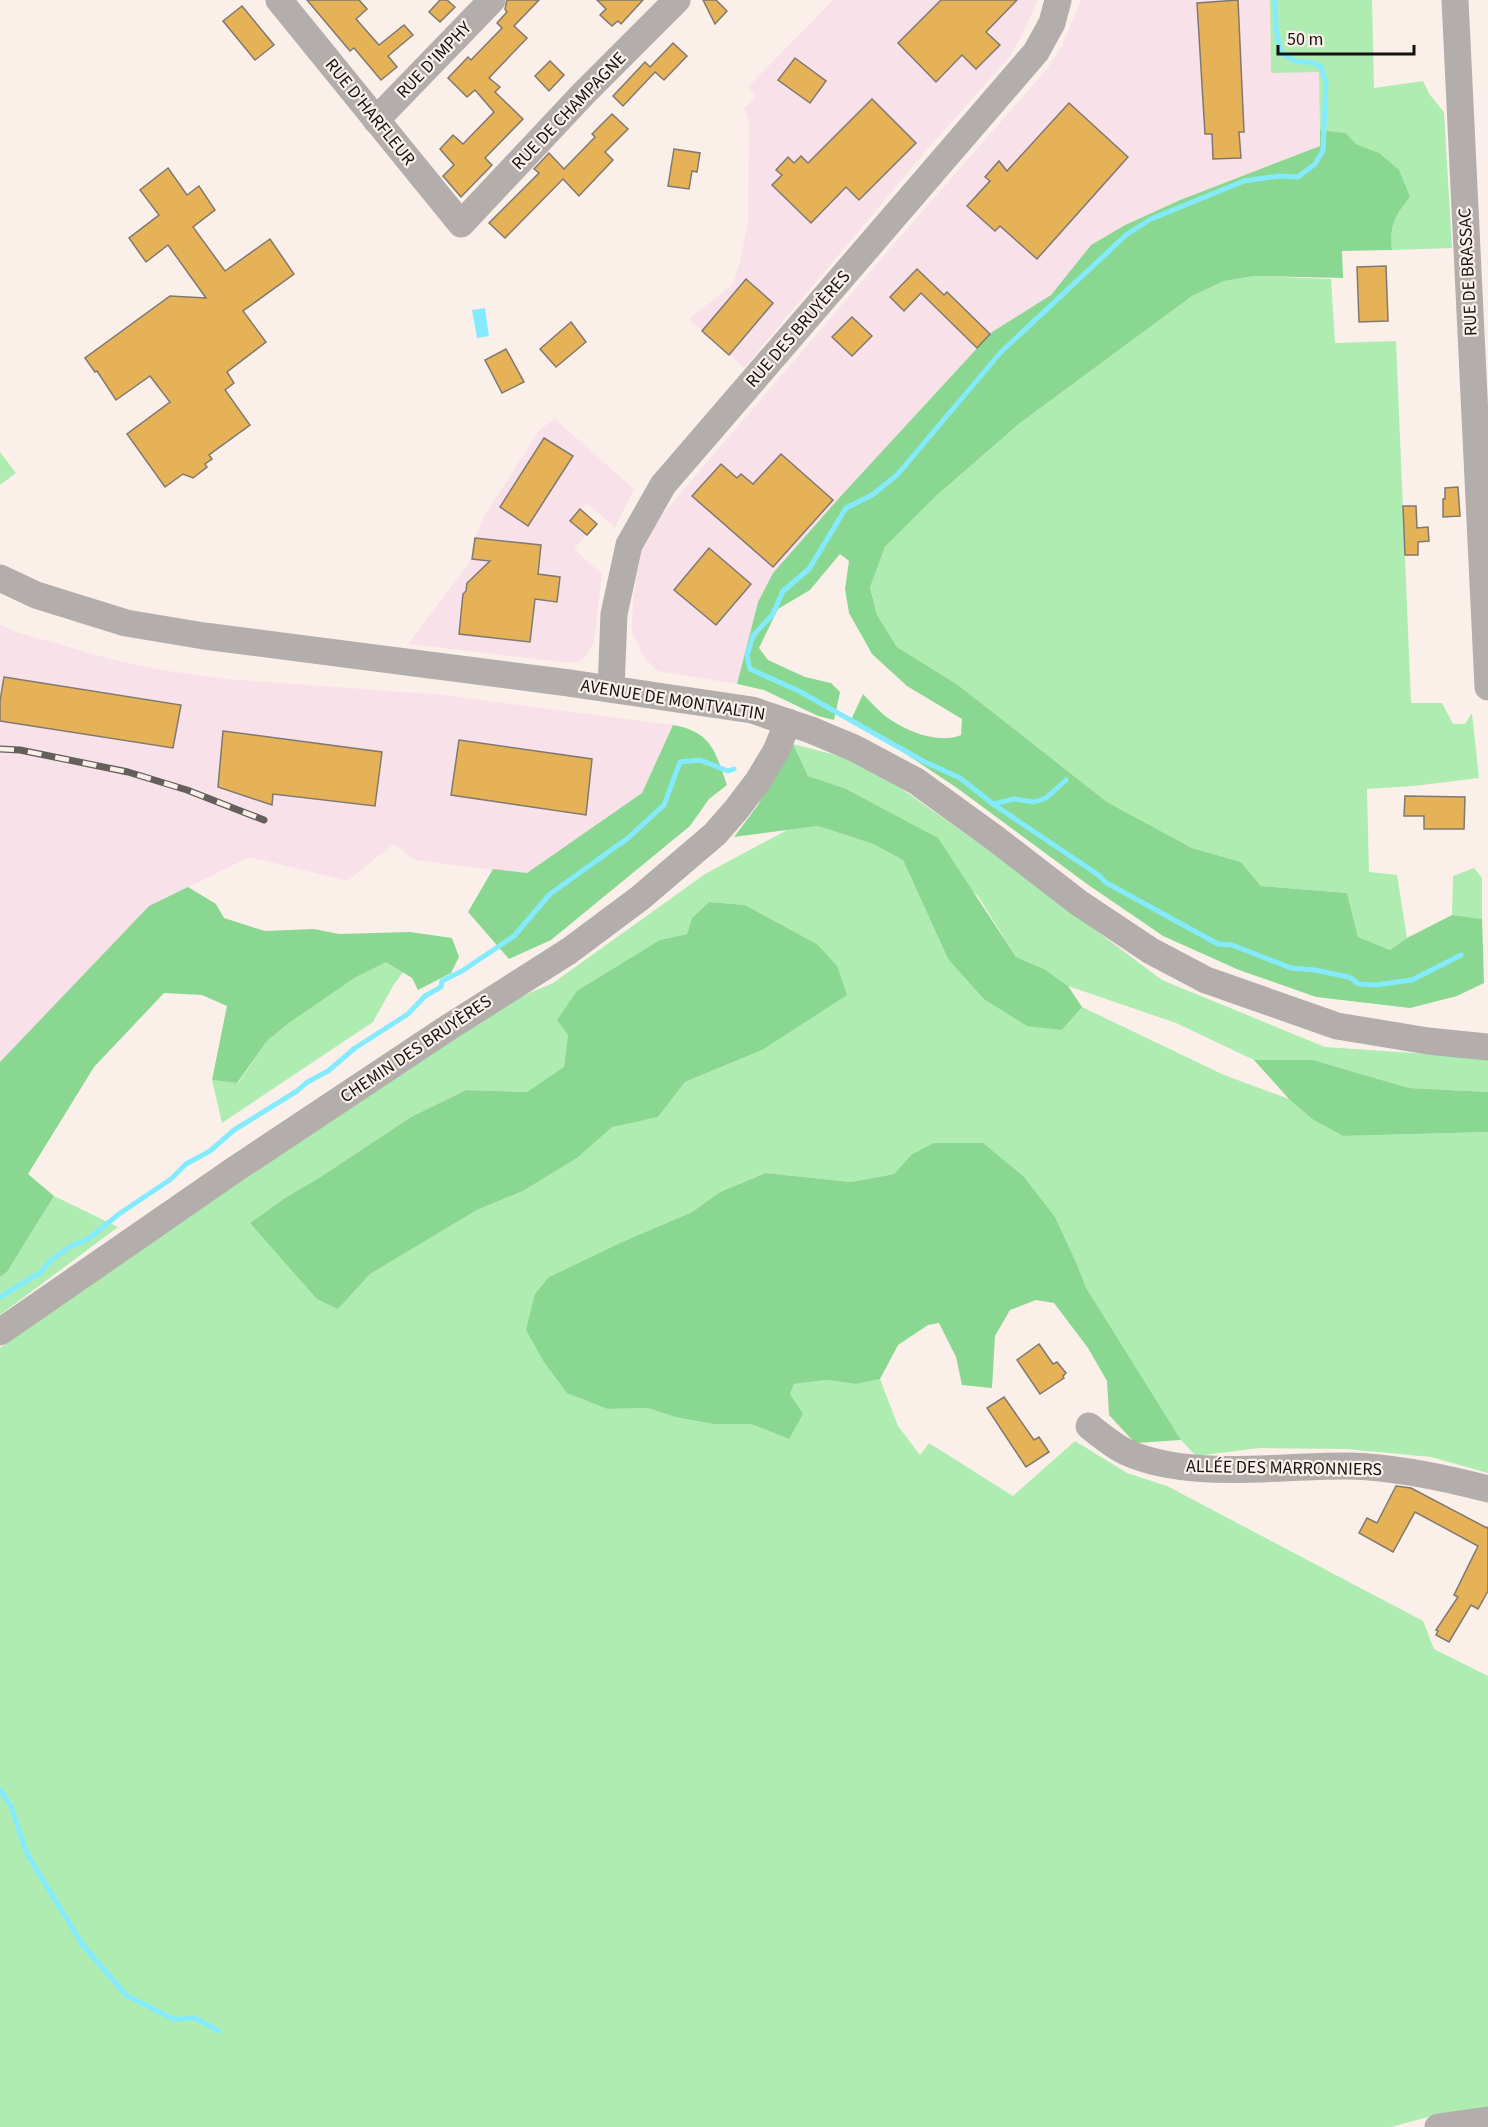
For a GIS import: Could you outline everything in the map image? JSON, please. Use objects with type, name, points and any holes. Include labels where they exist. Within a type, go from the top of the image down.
[{"type":"street","name":"RUE D'HARFLEUR","points":[[279,0],[461,224]]},
{"type":"street","name":"RUE D'IMPHY","points":[[376,120],[492,0]]},
{"type":"street","name":"RUE DE CHAMPAGNE","points":[[461,224],[584,93],[677,0]]},
{"type":"street","name":"RUE DES BRUYÈRES","points":[[611,689],[614,614],[629,545],[663,484],[1036,52],[1052,23],[1058,0]]},
{"type":"street","name":"RUE DE BRASSAC","points":[[1455,0],[1479,299],[1488,687]]},
{"type":"street","name":"AVENUE DE MONTVALTIN","points":[[0,578],[36,595],[126,623],[204,636],[611,689],[752,710],[854,748],[916,781],[1079,903],[1151,951],[1206,980],[1337,1026],[1428,1041],[1488,1047]]},
{"type":"street","name":"CHEMIN DES BRUYÈRES","points":[[0,1332],[234,1170],[443,1031],[569,951],[640,898],[715,834],[736,810],[776,751],[788,722]]},
{"type":"street","name":"ALLÉE DES MARRONNIERS","points":[[1089,1426],[1107,1441],[1126,1452],[1174,1465],[1197,1468],[1331,1466],[1383,1468],[1488,1488]]},
{"type":"street","points":[[1438,2127],[1488,2120]]},
{"type":"shaded area","points":[[833,0],[1038,0],[1021,37],[1007,60],[925,152],[744,368],[689,319],[733,284],[740,262],[748,221],[749,122],[744,108],[756,96],[748,87]]},
{"type":"shaded area","points":[[1081,0],[1270,0],[1271,72],[1320,72],[1320,146],[1180,200],[1124,225],[1091,245],[1051,295],[992,332],[773,573],[758,602],[737,684],[657,671],[643,656],[632,632],[633,597],[641,553],[660,517],[1047,69],[1062,46]]},
{"type":"shaded area","points":[[555,419],[634,489],[615,528],[587,503],[581,509],[597,524],[574,549],[602,574],[594,643],[586,656],[578,662],[569,663],[408,644],[472,559],[475,538],[483,518],[540,429]]},
{"type":"shaded area","points":[[0,626],[10,630],[114,660],[161,670],[228,679],[444,695],[673,725],[642,793],[527,874],[415,860],[394,844],[347,881],[250,857],[149,906],[0,1062]]},
{"type":"green space","points":[[1270,0],[1372,0],[1374,88],[1423,81],[1430,95],[1444,112],[1452,248],[1392,250],[1391,234],[1394,221],[1410,197],[1379,153],[1356,144],[1346,133],[1320,130],[1319,72],[1271,73]]},
{"type":"green space","points":[[1320,130],[1346,133],[1356,144],[1379,153],[1399,170],[1410,197],[1394,221],[1391,234],[1392,250],[1342,251],[1343,278],[1254,276],[1224,281],[1192,296],[1020,423],[937,495],[885,547],[870,587],[877,615],[897,647],[958,685],[1107,802],[1192,848],[1241,862],[1261,886],[1347,893],[1358,937],[1390,950],[1407,938],[1452,915],[1482,919],[1484,983],[1457,996],[1410,1008],[1316,997],[1239,970],[1163,936],[1087,884],[957,788],[894,746],[850,722],[863,694],[892,721],[911,731],[932,737],[952,738],[961,735],[962,719],[907,686],[872,654],[849,613],[845,589],[849,561],[840,554],[810,590],[778,609],[759,648],[768,660],[805,677],[831,683],[840,692],[834,720],[818,716],[764,690],[737,684],[758,602],[773,573],[992,332],[1051,295],[1091,245],[1125,225],[1180,200],[1320,146]]},
{"type":"green space","points":[[1254,276],[1331,279],[1335,343],[1396,341],[1411,703],[1442,703],[1453,724],[1465,724],[1472,713],[1479,778],[1367,789],[1369,872],[1397,875],[1407,938],[1390,950],[1358,937],[1347,893],[1261,886],[1241,862],[1192,848],[1107,802],[958,685],[897,647],[877,615],[870,586],[885,547],[937,495],[1020,423],[1192,296],[1224,281]]},
{"type":"green space","points":[[0,452],[16,473],[0,485]]},
{"type":"green space","points":[[673,725],[686,728],[704,738],[715,753],[727,785],[709,799],[690,826],[551,940],[509,959],[468,912],[493,869],[527,873],[642,793]]},
{"type":"green space","points":[[793,744],[843,757],[899,787],[987,849],[1162,980],[1325,1047],[1488,1058],[1488,1092],[1409,1088],[1313,1060],[1254,1060],[1176,1023],[1068,986],[1044,969],[1016,957],[978,896],[844,788],[808,776]]},
{"type":"green space","points":[[793,744],[808,776],[844,788],[938,838],[1016,957],[1044,969],[1068,986],[1082,1007],[1062,1030],[1027,1026],[984,999],[948,959],[903,860],[873,844],[818,826],[734,837],[758,805]]},
{"type":"green space","points":[[818,826],[873,844],[903,860],[948,959],[1062,1030],[1082,1007],[1224,1075],[1289,1099],[1312,1119],[1343,1136],[1488,1132],[1488,1473],[1431,1457],[1346,1449],[1259,1448],[1196,1456],[1181,1440],[1085,1288],[1076,1262],[1055,1217],[911,1155],[894,1174],[851,1182],[764,1173],[720,1192],[692,1212],[549,1277],[608,1409],[648,1408],[675,1417],[713,1424],[751,1424],[789,1439],[790,1394],[794,1384],[826,1380],[856,1384],[880,1379],[898,1426],[920,1455],[929,1443],[1013,1496],[1075,1441],[1127,1473],[1167,1486],[1423,1621],[1434,1649],[1488,1676],[1488,2109],[1435,2115],[1391,2127],[0,2127],[0,1348],[181,1220],[504,1004],[553,983],[705,874],[787,830]],"holes":[[[709,902],[745,905],[817,944],[762,1050],[685,1082],[658,1117],[612,1126],[577,1158],[523,1191],[477,1210],[370,1274],[338,1309],[250,1223],[411,1117],[466,1090],[527,1092],[564,1068],[568,1035],[660,940],[687,934],[692,918]]]},
{"type":"green space","points":[[1474,868],[1482,878],[1482,919],[1452,915],[1453,876]]},
{"type":"green space","points":[[188,887],[216,904],[224,918],[265,931],[314,929],[339,934],[410,932],[452,938],[459,957],[451,973],[418,990],[412,978],[386,962],[356,977],[267,1041],[237,1083],[212,1080],[227,1006],[202,995],[164,993],[94,1067],[28,1174],[54,1196],[7,1272],[0,1277],[0,1062],[149,906]]},
{"type":"green space","points":[[709,902],[745,905],[817,944],[837,966],[847,995],[762,1050],[685,1082],[658,1117],[612,1127],[577,1158],[523,1191],[477,1210],[370,1274],[338,1309],[317,1299],[250,1223],[411,1117],[466,1090],[527,1092],[564,1067],[568,1035],[557,1020],[577,991],[660,940],[687,934],[692,918]]},
{"type":"green space","points":[[386,961],[403,972],[373,1022],[222,1123],[212,1080],[238,1083],[267,1041],[356,977]]},
{"type":"green space","points":[[1254,1060],[1313,1060],[1409,1088],[1488,1092],[1488,1132],[1343,1136],[1312,1119],[1289,1099]]},
{"type":"green space","points":[[934,1143],[983,1143],[1023,1176],[1055,1217],[1086,1288],[1181,1440],[1135,1443],[1109,1415],[1107,1381],[1088,1348],[1054,1303],[1036,1300],[1010,1310],[995,1336],[992,1388],[962,1385],[956,1357],[939,1323],[928,1325],[898,1345],[880,1379],[856,1384],[826,1380],[794,1384],[790,1394],[803,1414],[789,1439],[751,1424],[713,1424],[675,1417],[648,1408],[608,1409],[567,1393],[544,1362],[526,1330],[535,1294],[549,1277],[692,1212],[720,1192],[765,1173],[851,1182],[894,1174],[911,1155]]},
{"type":"green space","points":[[54,1196],[118,1227],[0,1315],[0,1277],[7,1272]]},
{"type":"water","points":[[485,308],[489,336],[477,338],[472,310]]},
{"type":"building","points":[[307,0],[359,0],[367,9],[356,19],[379,45],[404,25],[413,35],[388,56],[397,67],[381,80],[354,48],[350,51]]},
{"type":"building","points":[[440,0],[447,0],[455,7],[440,22],[429,12]]},
{"type":"building","points":[[507,0],[539,0],[514,26],[527,38],[489,78],[500,87],[495,92],[523,119],[485,158],[492,165],[461,197],[443,176],[454,165],[440,149],[453,135],[463,144],[494,112],[475,90],[467,97],[448,78],[468,57],[471,60],[502,28],[497,23],[507,12],[505,9]]},
{"type":"building","points":[[597,0],[643,0],[621,24],[618,21],[612,26],[600,15],[606,9]]},
{"type":"building","points":[[703,0],[716,0],[727,11],[715,24]]},
{"type":"building","points":[[941,0],[1017,0],[986,32],[1000,45],[976,69],[962,55],[936,82],[898,43]]},
{"type":"building","points":[[1238,0],[1244,132],[1239,132],[1241,158],[1213,159],[1212,134],[1205,134],[1197,3]]},
{"type":"building","points":[[242,6],[274,45],[255,60],[223,21]]},
{"type":"building","points":[[673,43],[687,56],[664,80],[655,72],[623,106],[613,96],[645,62],[650,67]]},
{"type":"building","points":[[795,58],[826,81],[810,103],[778,80]]},
{"type":"building","points":[[550,61],[564,75],[549,91],[535,76]]},
{"type":"building","points":[[872,99],[916,143],[859,200],[846,187],[811,223],[772,185],[782,175],[776,170],[788,157],[794,163],[801,156],[808,163]]},
{"type":"building","points":[[1069,103],[1128,157],[1037,259],[1000,226],[995,231],[967,206],[990,181],[985,177],[999,161],[1007,171]]},
{"type":"building","points":[[612,114],[628,129],[605,152],[613,160],[579,196],[563,179],[505,238],[489,223],[539,173],[534,169],[549,153],[564,169],[595,137],[592,134]]},
{"type":"building","points":[[674,149],[700,153],[697,172],[692,171],[689,189],[668,186]]},
{"type":"building","points":[[168,168],[187,195],[199,186],[215,210],[193,227],[225,271],[270,239],[294,274],[243,311],[266,342],[227,372],[234,383],[225,390],[250,425],[209,455],[212,459],[205,464],[207,467],[193,478],[183,474],[165,487],[127,434],[170,402],[150,376],[116,400],[97,371],[95,372],[85,358],[170,296],[206,298],[168,245],[146,262],[129,238],[159,215],[140,190]]},
{"type":"building","points":[[1386,266],[1388,321],[1359,322],[1357,267]]},
{"type":"building","points":[[917,269],[944,295],[947,292],[990,334],[977,348],[921,293],[904,311],[890,297]]},
{"type":"building","points":[[746,279],[773,303],[729,355],[702,331]]},
{"type":"building","points":[[852,317],[872,336],[852,356],[832,337]]},
{"type":"building","points":[[571,322],[586,342],[556,367],[540,349]]},
{"type":"building","points":[[506,349],[524,382],[502,393],[485,360]]},
{"type":"building","points":[[544,438],[573,456],[528,526],[500,507]]},
{"type":"building","points":[[781,454],[833,500],[773,567],[692,496],[721,464],[737,478],[741,474],[753,484]]},
{"type":"building","points":[[1458,487],[1460,516],[1443,517],[1445,488]]},
{"type":"building","points":[[1403,506],[1416,506],[1417,528],[1428,527],[1429,541],[1418,542],[1418,555],[1405,555]]},
{"type":"building","points":[[580,509],[597,524],[587,535],[570,521]]},
{"type":"building","points":[[475,538],[541,545],[538,574],[560,577],[557,602],[535,599],[530,642],[459,634],[463,594],[467,583],[490,561],[472,559]]},
{"type":"building","points":[[709,548],[751,584],[716,625],[674,590]]},
{"type":"building","points":[[4,677],[181,705],[173,748],[0,721],[0,701]]},
{"type":"building","points":[[223,731],[382,752],[375,806],[273,794],[272,805],[218,787]]},
{"type":"building","points":[[459,740],[592,759],[586,815],[451,795]]},
{"type":"building","points":[[1405,796],[1465,797],[1464,829],[1424,829],[1424,816],[1404,816]]},
{"type":"building","points":[[1039,1344],[1053,1364],[1057,1362],[1066,1373],[1064,1378],[1040,1394],[1017,1360]]},
{"type":"building","points":[[1004,1397],[1034,1440],[1039,1437],[1049,1452],[1026,1467],[987,1408]]},
{"type":"building","points":[[1396,1486],[1411,1488],[1488,1527],[1488,1591],[1478,1609],[1471,1605],[1449,1642],[1436,1635],[1438,1631],[1436,1630],[1458,1597],[1454,1595],[1478,1546],[1415,1512],[1393,1552],[1359,1533],[1367,1518],[1377,1523]]},
{"type":"waterway","points":[[1275,0],[1276,29],[1281,53],[1295,61],[1314,63],[1321,67],[1326,82],[1323,151],[1315,164],[1298,177],[1279,176],[1244,181],[1151,219],[1126,235],[1001,352],[897,475],[872,495],[846,508],[809,569],[783,591],[773,614],[753,636],[747,656],[750,669],[799,691],[923,761],[960,778],[993,804],[1100,876],[1105,882],[1218,944],[1232,945],[1291,968],[1315,970],[1349,977],[1359,984],[1375,985],[1412,980],[1461,955]]},
{"type":"waterway","points":[[0,1297],[41,1272],[51,1260],[71,1246],[88,1239],[119,1214],[171,1179],[186,1164],[210,1151],[234,1130],[328,1071],[355,1048],[408,1014],[425,996],[441,987],[442,981],[462,971],[514,936],[550,894],[628,838],[664,805],[680,762],[700,760],[728,771],[734,769]]},
{"type":"waterway","points":[[993,804],[1014,799],[1034,802],[1046,798],[1066,780]]},
{"type":"waterway","points":[[0,1790],[11,1806],[27,1854],[82,1944],[126,1995],[173,2019],[195,2018],[219,2031]]},
{"type":"railway","points":[[0,749],[20,750],[128,772],[187,790],[264,820]]}]
